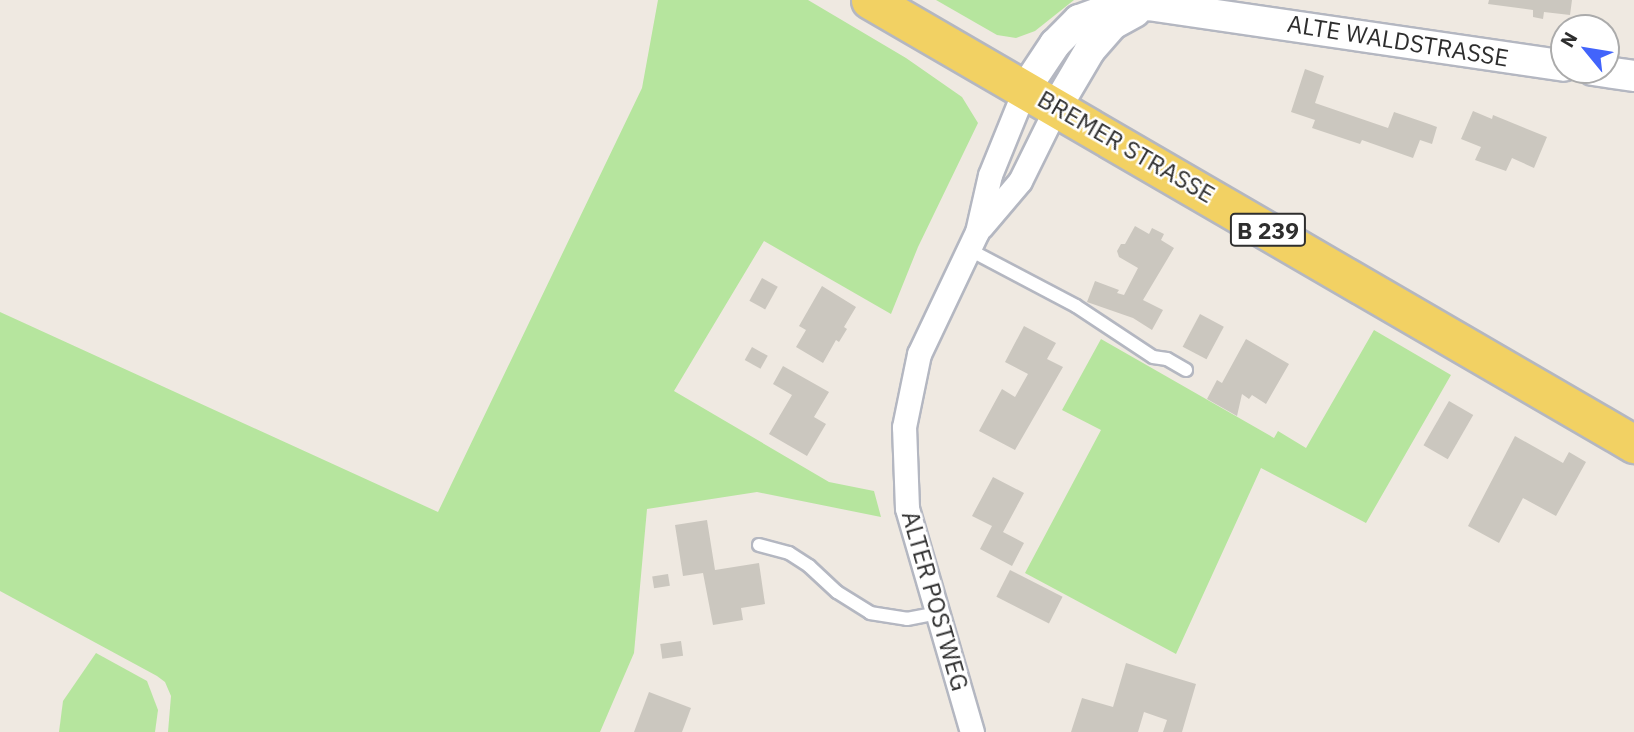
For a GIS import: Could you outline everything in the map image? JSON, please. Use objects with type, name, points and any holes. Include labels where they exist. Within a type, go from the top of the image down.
[{"type":"main road","name":"BREMER STRASSE","points":[[870,0],[1057,106],[1634,444]]},
{"type":"street","name":"ALTE WALDSTRASSE","points":[[1025,89],[1055,44],[1079,20],[1115,8],[1148,5],[1550,64]]},
{"type":"street","points":[[1057,106],[1090,50],[1105,32],[1113,24],[1148,5]]},
{"type":"street","name":"ALTER POSTWEG","points":[[972,732],[907,508],[904,427],[919,354],[973,240],[990,175],[1025,89]]},
{"type":"street","name":"ALTER POSTWEG","points":[[973,240],[1020,181],[1057,106]]},
{"type":"lane","points":[[973,240],[1153,357],[1167,359],[1186,370]]},
{"type":"lane","points":[[760,545],[789,553],[809,566],[837,592],[870,613],[907,618],[937,613]]},
{"type":"green space","points":[[658,0],[808,0],[906,58],[962,97],[978,123],[918,247],[891,314],[764,241],[674,391],[829,482],[874,491],[881,517],[757,492],[647,509],[634,653],[600,732],[168,732],[171,696],[165,682],[0,591],[0,312],[438,512],[642,88]]},
{"type":"green space","points":[[936,0],[1074,0],[1035,31],[1016,38],[997,35]]},
{"type":"green space","points":[[1374,330],[1451,375],[1366,523],[1261,468],[1176,654],[1025,573],[1101,430],[1062,410],[1101,339],[1274,438],[1278,431],[1306,448]]},
{"type":"green space","points":[[96,653],[147,681],[158,710],[155,732],[59,732],[63,701]]},
{"type":"building","points":[[1489,0],[1572,0],[1570,14],[1544,12],[1543,19],[1533,17],[1533,10],[1488,4]]},
{"type":"building","points":[[1305,69],[1324,76],[1315,103],[1388,128],[1394,112],[1429,124],[1437,127],[1432,144],[1420,140],[1413,158],[1362,140],[1360,144],[1312,128],[1315,120],[1291,112]]},
{"type":"building","points":[[1473,111],[1492,119],[1493,115],[1547,137],[1534,168],[1512,158],[1506,171],[1475,160],[1481,147],[1461,139]]},
{"type":"building","points":[[1135,226],[1149,234],[1152,228],[1164,234],[1161,240],[1174,248],[1143,300],[1163,310],[1152,330],[1133,318],[1087,302],[1095,281],[1119,290],[1117,293],[1124,295],[1138,268],[1119,257],[1117,251],[1121,244],[1125,244]]},
{"type":"building","points":[[762,278],[778,287],[765,309],[749,301]]},
{"type":"building","points":[[822,286],[856,307],[844,327],[847,329],[839,342],[836,340],[823,363],[796,347],[806,330],[799,326]]},
{"type":"building","points":[[1200,314],[1224,327],[1206,359],[1183,347]]},
{"type":"building","points":[[1024,326],[1056,343],[1047,359],[1063,367],[1015,450],[979,431],[1002,389],[1015,397],[1028,374],[1005,362]]},
{"type":"building","points":[[1246,339],[1289,364],[1266,404],[1252,395],[1249,399],[1242,394],[1237,416],[1207,399],[1217,380],[1222,383]]},
{"type":"building","points":[[752,347],[768,356],[760,369],[745,360]]},
{"type":"building","points":[[783,366],[829,392],[814,417],[826,424],[807,456],[769,434],[792,395],[773,384]]},
{"type":"building","points":[[1449,401],[1473,415],[1448,459],[1424,445]]},
{"type":"building","points":[[1515,436],[1563,463],[1569,452],[1586,462],[1556,516],[1523,498],[1499,543],[1468,526]]},
{"type":"building","points":[[993,477],[1024,493],[1003,532],[1024,543],[1012,566],[980,549],[992,526],[972,516]]},
{"type":"building","points":[[707,520],[715,570],[759,563],[765,604],[741,608],[743,620],[713,625],[703,573],[683,576],[675,525]]},
{"type":"building","points":[[1010,570],[1063,597],[1049,624],[996,597]]},
{"type":"building","points":[[668,574],[670,586],[654,588],[652,577]]},
{"type":"building","points":[[681,641],[683,656],[662,659],[660,644]]},
{"type":"building","points":[[1126,663],[1196,684],[1182,732],[1163,732],[1167,720],[1144,712],[1138,732],[1071,732],[1082,698],[1113,707]]},
{"type":"building","points":[[649,692],[691,708],[682,732],[634,732]]}]
